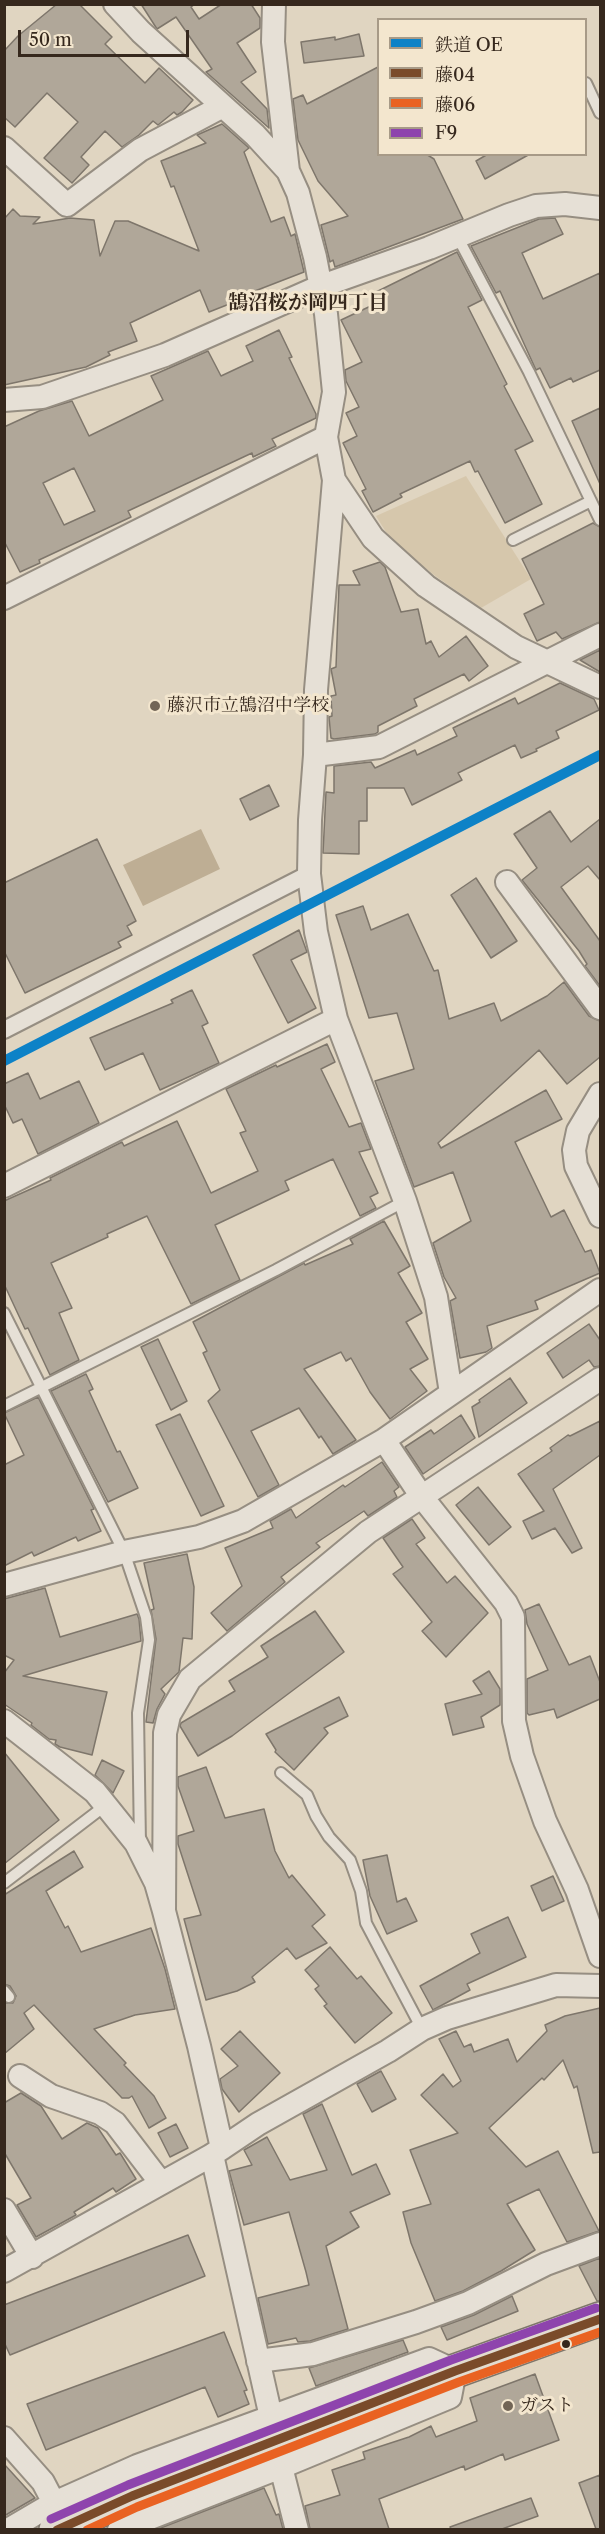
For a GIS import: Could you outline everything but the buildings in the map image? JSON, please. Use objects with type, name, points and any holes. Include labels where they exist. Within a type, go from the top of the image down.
[{"type":"main road","points":[[55,2516],[132,2496],[455,2371],[600,2319]]},
{"type":"street","points":[[115,4],[141,32],[255,135],[288,171]]},
{"type":"street","points":[[274,4],[273,42],[288,171],[298,193],[315,257],[326,314],[334,392],[326,437],[334,480],[316,690],[309,874],[316,932],[336,1019],[405,1201],[436,1297],[451,1393]]},
{"type":"street","points":[[4,148],[67,205],[140,150],[223,106]]},
{"type":"street","points":[[4,400],[42,398],[165,356],[320,287],[508,215],[536,206],[565,204],[600,208]]},
{"type":"street","points":[[8,588],[326,437]]},
{"type":"street","points":[[334,480],[373,538],[398,563],[461,612],[516,647],[600,687]]},
{"type":"street","points":[[315,755],[379,747],[600,635]]},
{"type":"street","points":[[4,1030],[309,874]]},
{"type":"street","points":[[507,882],[600,1008]]},
{"type":"street","points":[[4,1186],[336,1019]]},
{"type":"street","points":[[600,1094],[578,1131],[574,1150],[576,1166],[600,1216]]},
{"type":"street","points":[[4,1585],[124,1552],[199,1537],[243,1521],[384,1440],[600,1290]]},
{"type":"street","points":[[164,1911],[165,1734],[169,1715],[180,1694],[203,1666],[245,1635],[338,1554],[392,1514],[423,1497],[600,1379]]},
{"type":"street","points":[[384,1440],[423,1497],[506,1603],[513,1617],[514,1721],[522,1756],[545,1821],[577,1890],[600,1956]]},
{"type":"street","points":[[4,1721],[30,1743],[75,1774],[106,1805],[141,1853],[156,1883],[199,2046],[217,2151],[271,2417]]},
{"type":"street","points":[[4,2271],[217,2151],[258,2124],[388,2051],[422,2029],[447,2018],[556,1985],[600,1986]]},
{"type":"street","points":[[20,2076],[51,2096],[100,2113],[115,2123],[161,2183]]},
{"type":"street","points":[[4,2210],[32,2257]]},
{"type":"street","points":[[258,2361],[313,2354],[416,2322],[468,2303],[546,2264],[600,2244]]},
{"type":"street","points":[[8,2529],[55,2516],[137,2466],[429,2359],[455,2371],[450,2397],[280,2467],[119,2529]]},
{"type":"street","points":[[4,2438],[43,2482],[55,2516]]},
{"type":"street","points":[[280,2467],[297,2529]]},
{"type":"lane","points":[[587,87],[600,113]]},
{"type":"lane","points":[[457,236],[529,372],[600,520]]},
{"type":"lane","points":[[513,540],[591,501]]},
{"type":"lane","points":[[4,1406],[276,1270],[405,1201]]},
{"type":"lane","points":[[4,1313],[124,1552],[146,1617],[149,1640],[138,1713],[141,1853]]},
{"type":"lane","points":[[281,1773],[307,1795],[321,1823],[350,1860],[361,1891],[366,1923],[422,2029]]},
{"type":"lane","points":[[4,1883],[106,1805]]},
{"type":"shaded area","points":[[466,476],[531,579],[481,608],[407,553],[386,532],[376,516]]},
{"type":"shaded area","points":[[201,829],[220,869],[143,906],[123,865]]},
{"type":"rail line","name":"OE","points":[[4,1061],[600,755]]},
{"type":"transit line","name":"F9","points":[[51,2519],[128,2485],[451,2360],[596,2308]]},
{"type":"transit line","name":"藤04","points":[[57,2530],[132,2496],[455,2371],[600,2319]]},
{"type":"transit line","name":"藤06","points":[[87,2530],[137,2507],[459,2382],[600,2332]]},
{"type":"place","name":"藤沢市立鵠沼中学校","points":[[155,706]]},
{"type":"place","name":"ガスト","points":[[508,2406]]},
{"type":"district","name":"鵠沼桜が岡四丁目","points":[[308,303]]}]
